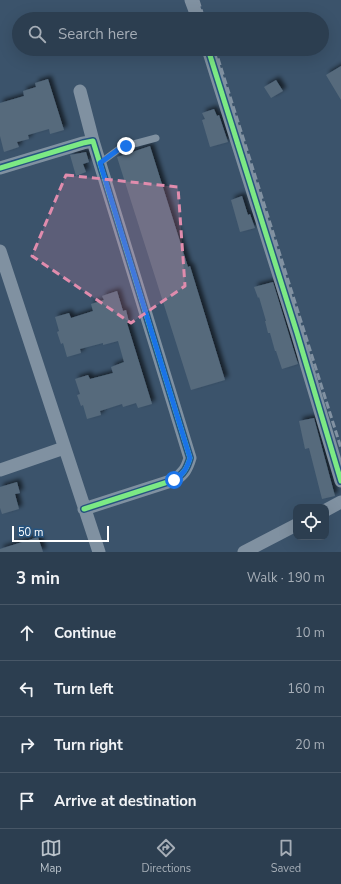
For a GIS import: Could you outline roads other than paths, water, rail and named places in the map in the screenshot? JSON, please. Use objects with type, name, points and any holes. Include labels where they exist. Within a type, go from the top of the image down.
[{"type":"street","points":[[191,0],[195,12]]},
{"type":"street","points":[[210,56],[297,332],[341,481]]},
{"type":"street","points":[[80,91],[93,141],[190,458],[182,475],[174,480],[84,509]]},
{"type":"street","points":[[0,168],[93,141]]},
{"type":"street","points":[[0,251],[99,552]]},
{"type":"street","points":[[0,470],[64,448]]},
{"type":"street","points":[[329,508],[341,502]]},
{"type":"street","points":[[247,551],[293,527]]},
{"type":"lane","points":[[100,163],[119,149],[156,138]]},
{"type":"railway","points":[[198,0],[202,12]]},
{"type":"railway","points":[[217,56],[341,448]]}]
